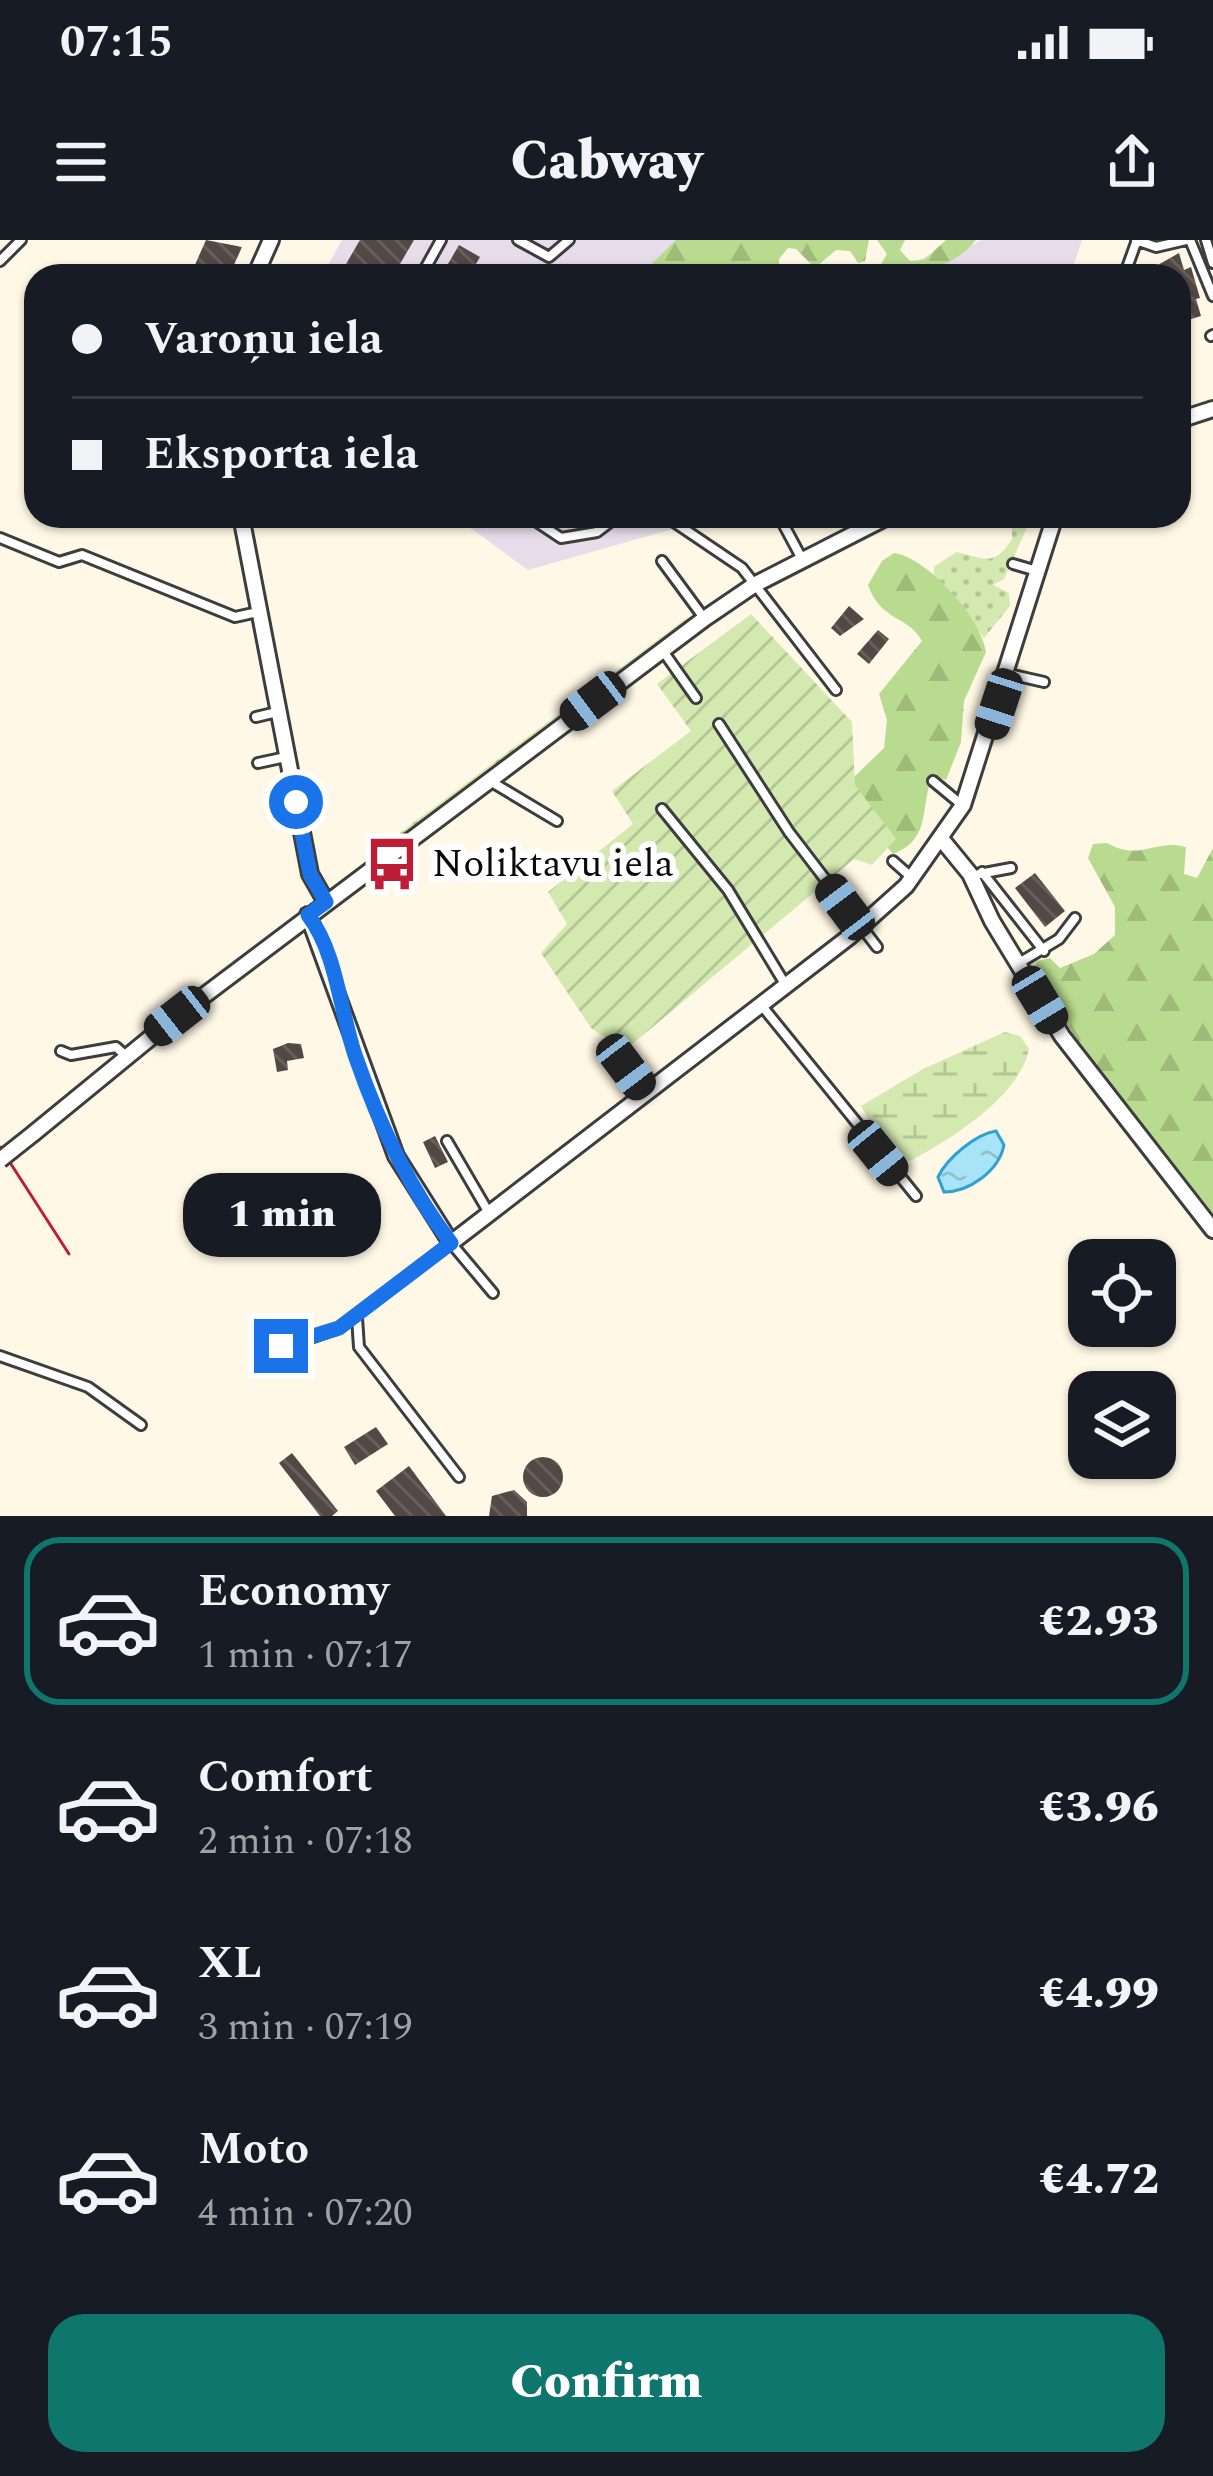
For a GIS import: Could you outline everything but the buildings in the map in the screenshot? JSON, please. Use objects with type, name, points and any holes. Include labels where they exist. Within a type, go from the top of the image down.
[{"type":"street","points":[[244,528],[310,874],[326,902]]},
{"type":"street","points":[[0,1160],[308,915],[704,619],[754,585],[865,528]]},
{"type":"street","points":[[308,915],[329,963],[355,1056],[396,1156],[451,1243],[861,927],[913,878],[963,806],[1009,674],[1051,528]]},
{"type":"street","points":[[943,841],[977,874],[1018,964],[1062,1036],[1213,1230]]},
{"type":"lane","points":[[0,261],[21,240]]},
{"type":"lane","points":[[518,240],[549,257],[569,240]]},
{"type":"lane","points":[[1137,240],[1156,247],[1188,240],[1213,296]]},
{"type":"lane","points":[[1206,240],[1213,262]]},
{"type":"lane","points":[[546,528],[561,538],[602,528]]},
{"type":"lane","points":[[683,528],[724,554],[754,585],[836,690]]},
{"type":"lane","points":[[785,528],[802,559]]},
{"type":"lane","points":[[0,538],[59,562],[82,555],[235,617],[259,612]]},
{"type":"lane","points":[[662,561],[704,619]]},
{"type":"lane","points":[[1013,564],[1038,572]]},
{"type":"lane","points":[[663,650],[696,698]]},
{"type":"lane","points":[[270,670],[288,667]]},
{"type":"lane","points":[[1009,674],[1044,682]]},
{"type":"lane","points":[[256,717],[279,712]]},
{"type":"lane","points":[[719,724],[789,832],[877,947]]},
{"type":"lane","points":[[258,763],[287,757]]},
{"type":"lane","points":[[489,779],[496,788],[556,821]]},
{"type":"lane","points":[[933,781],[963,806]]},
{"type":"lane","points":[[662,809],[728,890],[786,985]]},
{"type":"lane","points":[[893,861],[913,878]]},
{"type":"lane","points":[[977,874],[1011,868]]},
{"type":"lane","points":[[977,874],[1044,950]]},
{"type":"lane","points":[[1018,964],[1044,950],[1075,918]]},
{"type":"lane","points":[[761,1005],[916,1196]]},
{"type":"lane","points":[[61,1051],[71,1055],[116,1047],[125,1056]]},
{"type":"lane","points":[[626,1067],[646,1094]]},
{"type":"lane","points":[[448,1141],[490,1214]]},
{"type":"lane","points":[[257,1357],[358,1317],[451,1243],[493,1293]]},
{"type":"lane","points":[[358,1317],[354,1335],[358,1347],[459,1477]]},
{"type":"lane","points":[[0,1356],[88,1387],[141,1424]]},
{"type":"shaded area","points":[[342,240],[706,240],[687,264],[329,264]]},
{"type":"shaded area","points":[[981,240],[1082,240],[1074,264],[910,264],[955,243],[959,252]]},
{"type":"shaded area","points":[[470,528],[673,528],[673,529],[528,570]]},
{"type":"green space","points":[[676,240],[869,240],[865,261],[858,263],[850,251],[836,250],[820,264],[811,264],[796,249],[788,248],[779,264],[651,264]]},
{"type":"green space","points":[[877,240],[905,240],[900,250],[910,261],[924,260],[946,240],[976,240],[945,264],[881,264],[887,254]]},
{"type":"green space","points":[[1012,528],[1027,528],[1004,579],[993,585],[1009,593],[1010,606],[984,638],[934,579],[934,567],[956,552],[994,557],[1012,539]]},
{"type":"green space","points":[[894,553],[922,566],[951,592],[974,623],[986,652],[964,701],[961,742],[946,780],[933,776],[920,830],[906,848],[893,854],[857,812],[853,778],[884,748],[887,720],[879,694],[922,641],[880,606],[868,585],[882,561]]},
{"type":"green space","points":[[751,614],[852,722],[855,785],[896,839],[872,865],[854,859],[625,1050],[591,1028],[541,953],[567,924],[548,892],[633,824],[612,791],[691,731],[657,684]]},
{"type":"green space","points":[[688,617],[685,624],[369,860],[369,856]]},
{"type":"green space","points":[[1093,844],[1129,850],[1186,847],[1184,874],[1197,878],[1213,848],[1213,1220],[1132,1122],[1033,974],[1037,961],[1050,958],[1060,968],[1094,954],[1115,935],[1115,907],[1088,858]]},
{"type":"green space","points":[[1005,1032],[1020,1036],[1029,1049],[1012,1083],[982,1114],[910,1161],[884,1144],[861,1106],[923,1069]]},
{"type":"water","points":[[996,1131],[1004,1145],[996,1163],[982,1178],[944,1192],[938,1177],[948,1162],[971,1142]]},
{"type":"railway","points":[[0,1147],[69,1254]]},
{"type":"place","name":"Noliktavu iela","points":[[392,864]]},
{"type":"route","points":[[281,1346],[358,1317],[451,1243],[409,1182],[355,1056],[329,963],[308,915],[326,902],[310,874],[296,802]]}]
